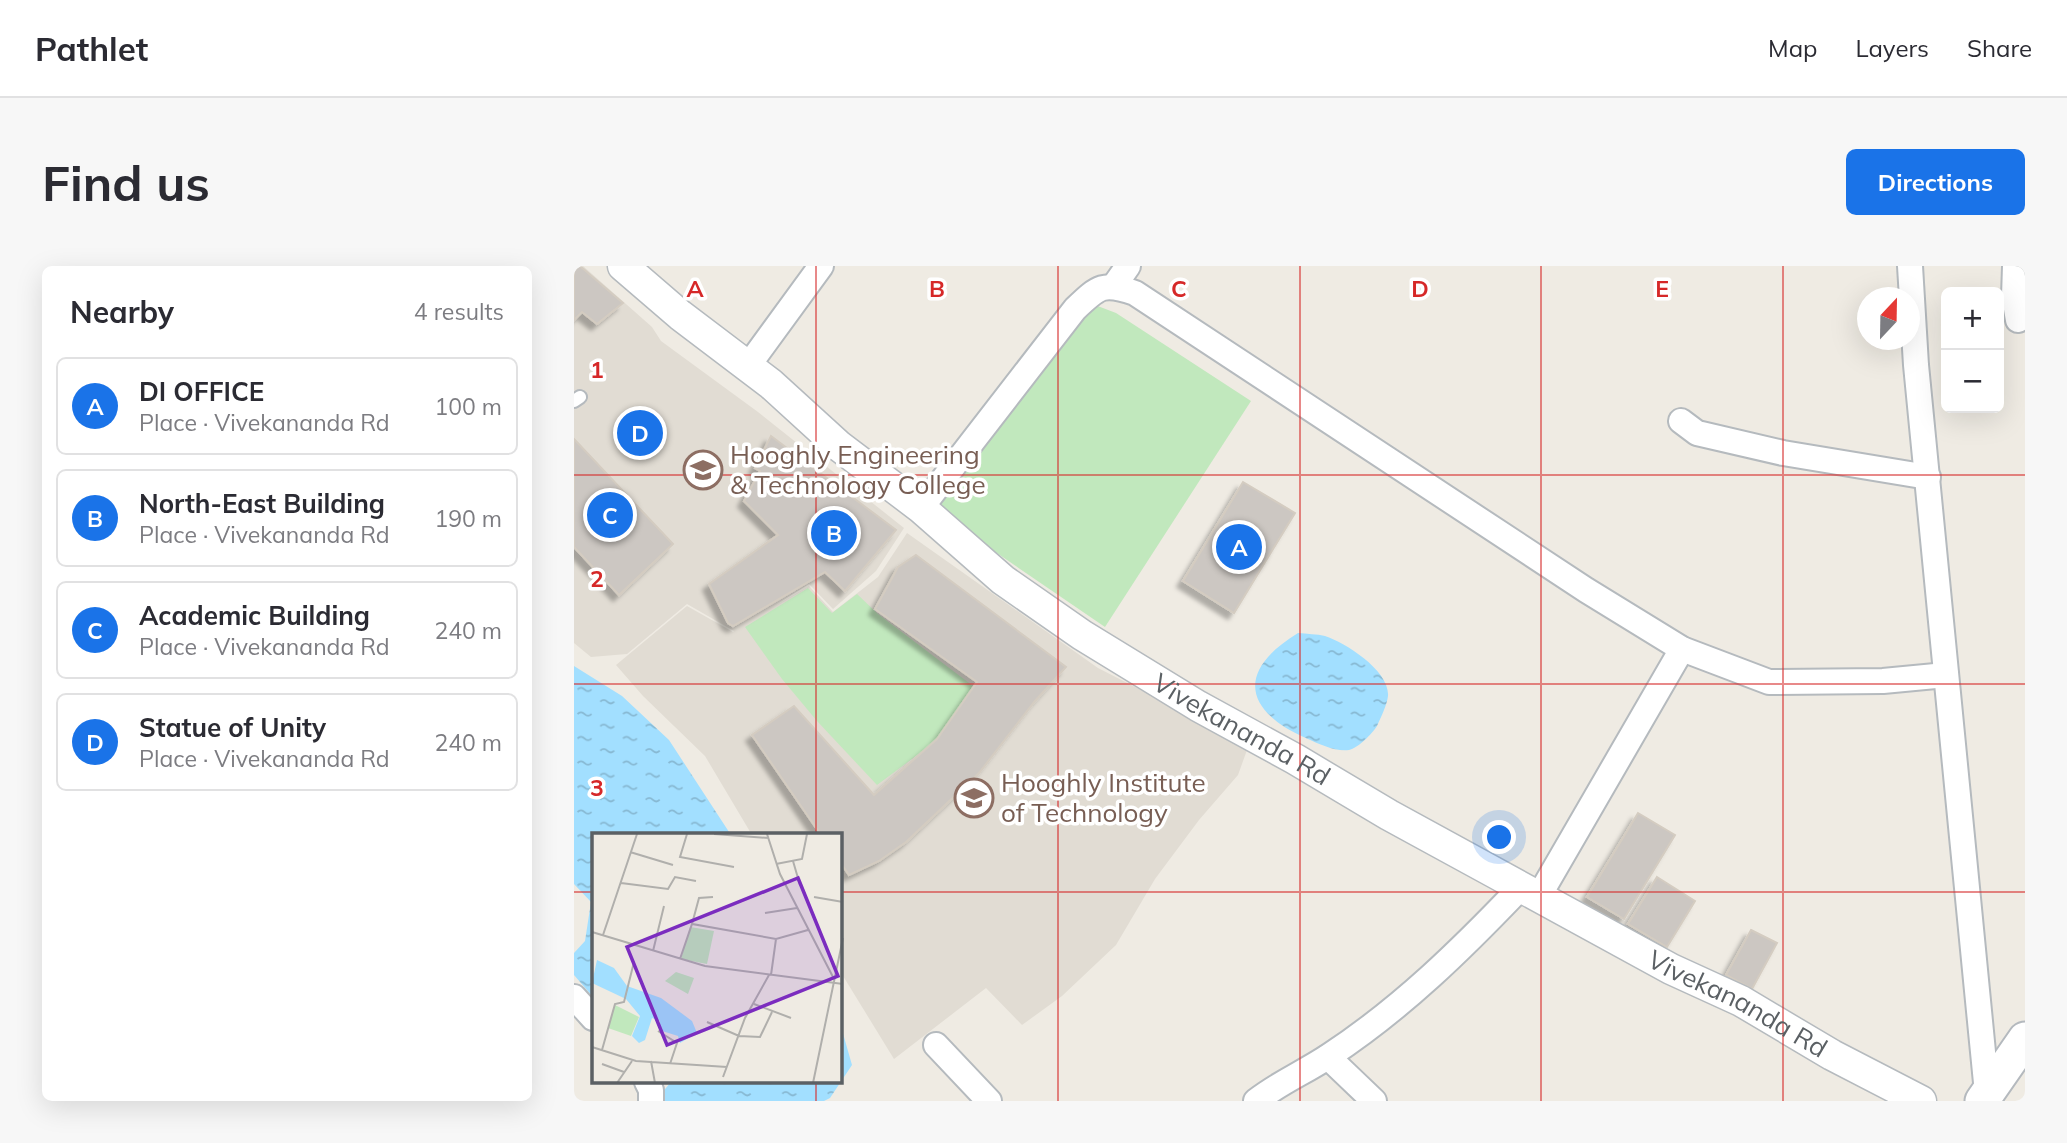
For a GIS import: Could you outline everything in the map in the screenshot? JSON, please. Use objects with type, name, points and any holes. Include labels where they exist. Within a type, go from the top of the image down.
[{"type":"main road","points":[[1985,1097],[2025,1039]]},
{"type":"street","name":"Vivekananda Rd","points":[[622,266],[681,316],[771,384],[839,446],[921,508],[1003,580],[1082,635],[1198,706],[1389,815],[1671,969],[1741,1001],[1832,1055],[1921,1101]]},
{"type":"street","points":[[748,366],[821,266]]},
{"type":"street","points":[[1114,286],[1128,266]]},
{"type":"street","points":[[1910,266],[1916,365],[1985,1097]]},
{"type":"street","points":[[2015,266],[2014,297],[2018,320]]},
{"type":"street","points":[[921,508],[1075,309],[1095,290],[1114,286],[1135,293],[1586,590],[1682,649],[1769,682],[1883,681],[1946,675]]},
{"type":"street","points":[[1681,421],[1697,433],[1783,453],[1928,477]]},
{"type":"street","points":[[1256,1101],[1274,1087],[1328,1058],[1409,998],[1531,891],[1682,649]]},
{"type":"street","points":[[574,997],[592,1017]]},
{"type":"street","points":[[936,1045],[989,1101]]},
{"type":"street","points":[[1328,1058],[1374,1101]]},
{"type":"street","points":[[648,1084],[651,1101]]},
{"type":"shaded area","name":"Hooghly Institute of Technology","points":[[574,266],[583,266],[652,327],[661,341],[758,412],[904,528],[876,571],[833,609],[809,584],[773,607],[809,586],[833,612],[878,577],[907,533],[1098,668],[1184,712],[1247,750],[1238,775],[1199,820],[1155,879],[1116,945],[1062,996],[1022,1025],[986,988],[894,1059],[842,974],[842,833],[751,833],[705,756],[643,696],[616,665],[687,606],[734,631],[687,604],[627,654],[591,657],[574,643]]},
{"type":"green space","points":[[1095,305],[1116,313],[1251,401],[1105,627],[928,506],[1077,312]]},
{"type":"green space","points":[[808,588],[832,613],[857,594],[878,614],[973,686],[936,741],[877,785],[817,721],[782,679],[745,627]]},
{"type":"water","points":[[1298,633],[1325,636],[1355,651],[1382,677],[1387,687],[1387,700],[1377,726],[1353,749],[1333,749],[1308,739],[1270,716],[1260,703],[1255,690],[1257,676],[1264,662],[1278,647]]},
{"type":"water","points":[[574,666],[622,696],[669,740],[730,833],[592,833],[592,996],[574,975],[574,953],[585,941],[591,902],[574,884]]},
{"type":"water","points":[[842,1030],[852,1065],[842,1080]]},
{"type":"water","points":[[669,1084],[839,1084],[830,1098],[824,1101],[664,1101],[660,1095]]},
{"type":"building","points":[[574,266],[580,266],[623,303],[597,324],[582,312],[574,320]]},
{"type":"building","points":[[771,436],[896,530],[845,591],[825,572],[733,626],[728,623],[709,584],[778,535],[744,501],[760,471],[755,468]]},
{"type":"building","points":[[574,439],[673,544],[619,595],[574,547]]},
{"type":"building","points":[[1243,482],[1295,513],[1234,613],[1183,581]]},
{"type":"building","points":[[916,555],[1066,667],[1035,701],[979,773],[906,842],[879,861],[849,875],[842,865],[842,833],[820,833],[752,735],[794,706],[874,795],[937,739],[977,682],[875,609],[898,567]]},
{"type":"building","points":[[1638,813],[1675,835],[1624,919],[1587,897]]},
{"type":"building","points":[[1657,877],[1695,901],[1667,947],[1628,924]]},
{"type":"building","points":[[1751,930],[1777,943],[1752,989],[1726,975]]},
{"type":"place","name":"Statue of Unity","points":[[640,433]]},
{"type":"place","name":"Hooghly Engineering & Technology College","points":[[703,470]]},
{"type":"place","name":"Academic Building","points":[[610,515]]},
{"type":"place","name":"North-East Building","points":[[834,533]]},
{"type":"place","name":"DI OFFICE","points":[[1239,547]]},
{"type":"place","name":"Hooghly Institute of Technology","points":[[974,798]]}]
